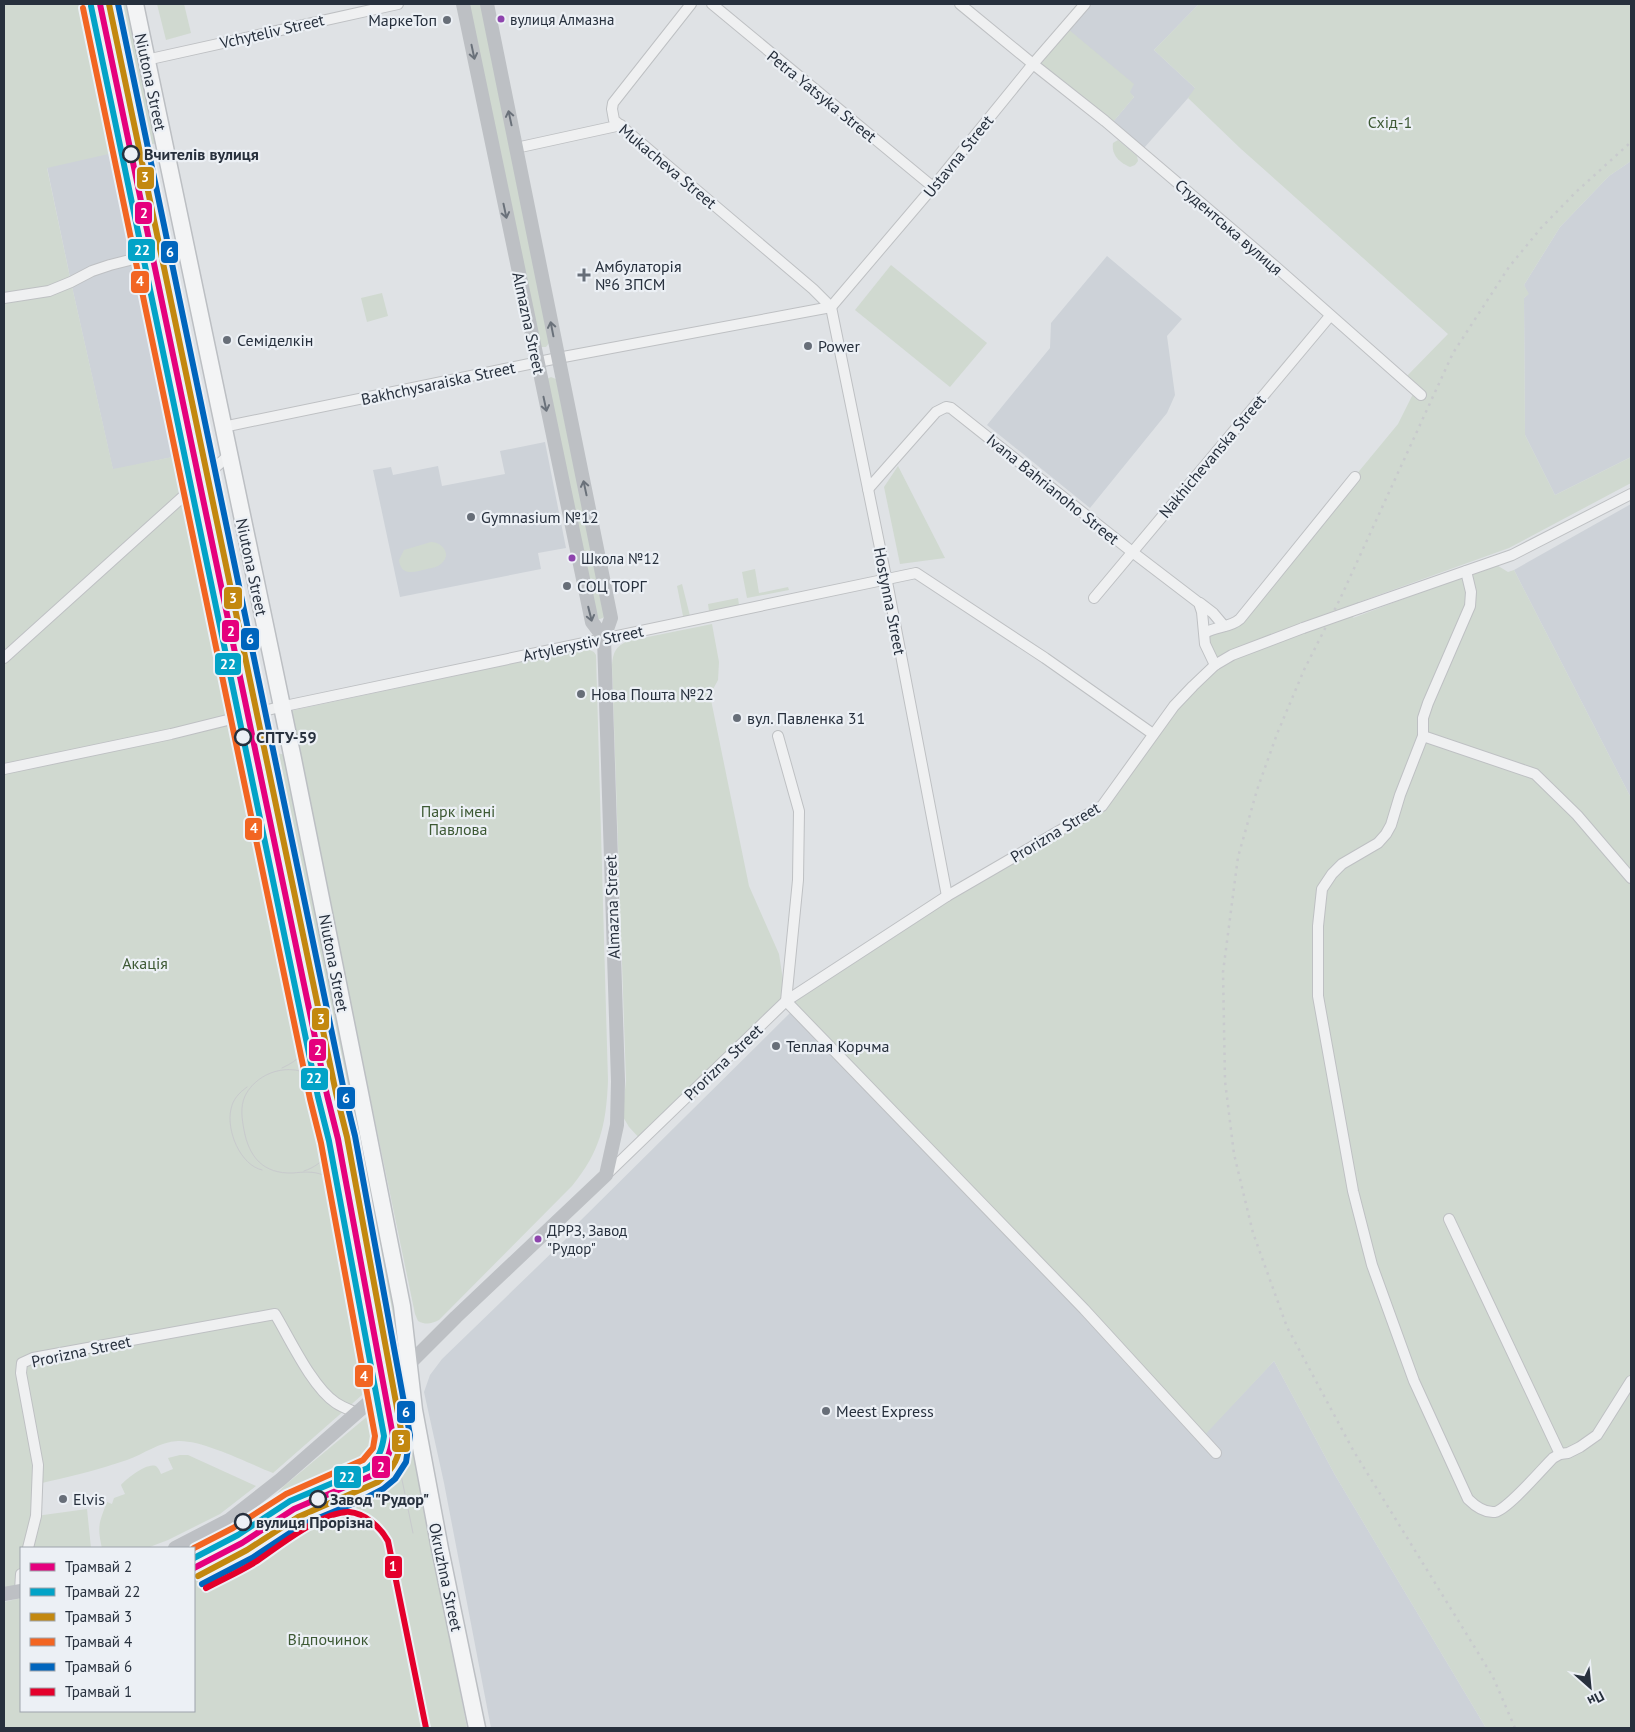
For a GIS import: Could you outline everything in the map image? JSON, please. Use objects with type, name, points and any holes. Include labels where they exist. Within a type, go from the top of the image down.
[{"type":"main road","name":"Niutona Street","points":[[135,4],[337,979],[402,1306],[408,1366]]},
{"type":"main road","name":"Okruzhna Street","points":[[408,1366],[414,1410],[440,1549],[477,1728]]},
{"type":"street","name":"Vchyteliv Street","points":[[146,60],[398,4]]},
{"type":"street","name":"Almazna Street","points":[[463,4],[536,362],[592,622],[604,638]]},
{"type":"street","name":"Almazna Street","points":[[487,4],[611,618],[604,638],[618,1081],[616,1125],[606,1175]]},
{"type":"street","name":"Mukacheva Street","points":[[691,4],[612,103],[614,120],[813,289],[831,307]]},
{"type":"street","name":"Petra Yatsyka Street","points":[[712,4],[933,187]]},
{"type":"street","name":"Студентська вулиця","points":[[960,4],[1105,121],[1276,266],[1421,395]]},
{"type":"street","name":"Ustavna Street","points":[[831,307],[933,187],[1033,64],[1086,4]]},
{"type":"street","points":[[516,148],[621,125]]},
{"type":"street","points":[[4,298],[49,291],[92,271],[110,265],[185,246]]},
{"type":"street","name":"Bakhchysaraiska Street","points":[[223,427],[536,362],[831,307]]},
{"type":"street","name":"Hostynna Street","points":[[831,307],[947,896]]},
{"type":"street","name":"Nakhichevanska Street","points":[[1094,598],[1131,551],[1330,316]]},
{"type":"street","name":"Ivana Bahrianoho Street","points":[[868,489],[936,412],[946,407],[951,408],[1131,551],[1213,613],[1224,626]]},
{"type":"street","points":[[4,658],[228,456]]},
{"type":"street","points":[[1205,633],[1214,627],[1234,624],[1240,619],[1355,478]]},
{"type":"street","name":"Prorizna Street","points":[[177,1547],[229,1520],[280,1480],[356,1413],[408,1366],[456,1317],[786,1001],[947,896],[1102,806],[1174,706],[1215,666],[1232,655],[1303,628],[1512,555],[1631,494]]},
{"type":"street","points":[[1466,571],[1471,592],[1470,606],[1428,703],[1423,718],[1423,736],[1400,795],[1392,825],[1378,842],[1342,864],[1332,874],[1322,889],[1318,926],[1318,996],[1353,1191],[1372,1265],[1414,1381],[1468,1499],[1477,1508],[1495,1512],[1506,1506],[1553,1458],[1580,1447],[1597,1435],[1631,1380]]},
{"type":"street","name":"Artylerystiv Street","points":[[4,769],[171,734],[280,706],[916,572],[1045,658],[1153,734]]},
{"type":"street","points":[[1199,603],[1202,612],[1205,644],[1215,666]]},
{"type":"street","points":[[778,736],[799,811],[798,880],[786,1001],[1084,1309],[1216,1453]]},
{"type":"street","points":[[1423,736],[1534,774],[1577,815],[1631,878]]},
{"type":"street","points":[[1449,1219],[1560,1454]]},
{"type":"street","points":[[28,1547],[36,1516],[38,1465],[21,1373],[22,1364],[33,1358],[276,1314],[320,1388],[336,1403],[356,1413]]},
{"type":"street","points":[[4,1594],[20,1591]]},
{"type":"shaded area","points":[[1091,4],[1199,4],[1154,50],[1196,89],[1144,148],[1113,122],[1134,97],[1068,29]]},
{"type":"shaded area","points":[[115,152],[182,455],[113,470],[47,167]]},
{"type":"shaded area","points":[[1631,161],[1631,457],[1555,495],[1525,435],[1524,298],[1528,294],[1524,285],[1560,227],[1609,176]]},
{"type":"shaded area","points":[[1107,256],[1182,319],[1167,336],[1175,395],[1167,413],[1090,508],[987,425],[1050,348],[1051,323]]},
{"type":"shaded area","name":"Gymnasium №12","points":[[545,442],[566,548],[538,553],[541,569],[400,597],[373,470],[391,467],[393,475],[438,466],[442,486],[505,474],[500,451]]},
{"type":"shaded area","points":[[1631,504],[1631,798],[1514,570]]},
{"type":"shaded area","points":[[794,1009],[1200,1439],[1274,1361],[1335,1475],[1486,1728],[491,1728],[444,1483],[424,1392],[430,1375],[442,1359],[568,1237],[577,1224]]},
{"type":"green space","name":"Акація","points":[[4,4],[129,4],[157,143],[47,168],[113,469],[182,455],[308,1054],[324,1055],[262,760],[268,755],[274,754],[287,756],[395,1296],[399,1336],[395,1352],[387,1368],[370,1388],[273,1473],[212,1448],[178,1441],[158,1446],[116,1464],[38,1484],[36,1516],[87,1509],[91,1547],[20,1547],[20,1591],[4,1594]]},
{"type":"green space","points":[[157,4],[184,4],[191,33],[166,40]]},
{"type":"green space","points":[[469,4],[481,4],[549,343],[546,347],[541,347]]},
{"type":"green space","name":"Схід-1","points":[[1199,4],[1631,4],[1631,161],[1609,176],[1560,227],[1524,285],[1529,294],[1524,298],[1525,435],[1555,495],[1631,457],[1631,483],[1509,548],[1359,602],[1353,618],[1495,564],[1508,572],[1514,570],[1631,798],[1631,1728],[1486,1728],[1335,1475],[1274,1361],[1200,1440],[1084,1309],[786,1001],[642,1141],[629,1127],[622,1115],[626,1081],[612,665],[614,653],[618,647],[628,641],[712,624],[719,662],[718,680],[710,695],[749,886],[779,954],[786,1000],[1102,806],[1153,734],[1215,666],[1205,633],[1233,624],[1398,424],[1415,390],[1404,379],[1448,334],[1240,148],[1188,98],[1195,88],[1154,50]]},
{"type":"green space","points":[[1068,29],[1134,84],[1130,92],[1134,97],[1113,122],[1041,64],[1042,60]]},
{"type":"green space","points":[[1118,140],[1137,156],[1138,161],[1135,165],[1130,167],[1117,158],[1113,151],[1113,143]]},
{"type":"green space","points":[[891,265],[987,343],[950,387],[855,310]]},
{"type":"green space","points":[[382,293],[388,316],[367,322],[361,298]]},
{"type":"green space","points":[[551,377],[556,379],[605,617],[600,619],[597,619],[547,379]]},
{"type":"green space","points":[[898,466],[945,558],[900,564],[884,487]]},
{"type":"green space","points":[[431,542],[442,546],[446,552],[445,560],[442,563],[435,567],[413,572],[403,569],[399,560],[404,550]]},
{"type":"green space","points":[[755,569],[759,593],[788,587],[789,590],[747,598],[742,572]]},
{"type":"green space","points":[[682,584],[691,620],[684,621],[677,586]]},
{"type":"green space","points":[[738,598],[739,605],[709,611],[708,604]]},
{"type":"green space","name":"Парк імені Павлова","points":[[585,648],[596,655],[608,1081],[603,1125],[600,1137],[589,1161],[572,1186],[439,1320],[424,1323],[418,1321],[415,1314],[290,711]]},
{"type":"green space","name":"Відпочинок","points":[[395,1405],[401,1407],[408,1418],[467,1728],[4,1728],[4,1602],[20,1598],[20,1712],[195,1712],[195,1550],[270,1502],[284,1486],[380,1407]]},
{"type":"green space","points":[[188,1455],[256,1486],[220,1514],[168,1540],[150,1547],[102,1547],[99,1529],[107,1502],[112,1504],[114,1498],[125,1494],[121,1485],[144,1468],[149,1466],[157,1467],[161,1474],[173,1469],[168,1458]]},
{"type":"tram line","name":"2","points":[[100,4],[327,1095],[338,1139],[393,1436],[387,1458],[373,1475],[294,1509],[242,1543],[195,1567]]},
{"type":"tram line","name":"3","points":[[109,4],[336,1093],[347,1137],[402,1435],[395,1462],[378,1482],[298,1517],[247,1550],[198,1576]]},
{"type":"tram line","name":"6","points":[[118,4],[344,1091],[355,1136],[410,1435],[406,1462],[395,1479],[383,1489],[302,1525],[252,1558],[202,1584]]},
{"type":"tram line","name":"22","points":[[91,6],[318,1097],[329,1141],[384,1436],[379,1454],[368,1468],[290,1501],[238,1535],[195,1557]]},
{"type":"tram line","name":"4","points":[[83,8],[310,1099],[321,1143],[375,1436],[373,1448],[363,1460],[286,1494],[233,1528],[195,1547]]},
{"type":"tram line","points":[[282,1068],[302,1054],[309,1031]]},
{"type":"tram line","points":[[327,1095],[320,1083],[310,1075],[299,1071],[286,1070],[274,1072],[262,1077],[245,1096],[242,1109],[243,1126],[246,1140],[254,1156],[266,1167],[282,1173],[312,1172],[323,1175],[332,1182],[344,1197]]},
{"type":"tram line","points":[[247,1087],[233,1102],[230,1117],[231,1127],[236,1146],[241,1154],[254,1167],[262,1170]]},
{"type":"tram line","points":[[304,1171],[318,1164],[327,1155],[333,1143],[335,1128]]},
{"type":"tram line","points":[[393,1436],[413,1533]]},
{"type":"tram line","name":"1","points":[[206,1588],[251,1565],[302,1530],[327,1517],[349,1512],[367,1518],[377,1526],[388,1541],[426,1728]]},
{"type":"railway","points":[[1515,1728],[1493,1677],[1353,1450],[1287,1327],[1253,1233],[1234,1154],[1225,1081],[1223,972],[1238,857],[1257,790],[1277,734],[1304,670],[1340,599],[1453,353],[1509,267],[1541,228],[1576,192],[1631,142]]},
{"type":"place","name":"вулиця Алмазна","points":[[501,19]]},
{"type":"place","name":"МаркеТоп","points":[[447,20]]},
{"type":"place","name":"Вчителів вулиця","points":[[131,154]]},
{"type":"place","name":"Амбулаторія №6 ЗПСМ","points":[[584,275]]},
{"type":"place","name":"Семіделкін","points":[[227,340]]},
{"type":"place","name":"Power","points":[[808,346]]},
{"type":"place","name":"Gymnasium №12","points":[[471,517]]},
{"type":"place","name":"Школа №12","points":[[572,558]]},
{"type":"place","name":"СОЦ ТОРГ","points":[[567,586]]},
{"type":"place","name":"Нова Пошта №22","points":[[581,694]]},
{"type":"place","name":"вул. Павленка 31","points":[[737,718]]},
{"type":"place","name":"СПТУ-59","points":[[243,737]]},
{"type":"place","name":"Теплая Корчма","points":[[776,1046]]},
{"type":"place","name":"ДРРЗ, Завод \"Рудор\"","points":[[538,1239]]},
{"type":"place","name":"Meest Express","points":[[826,1411]]},
{"type":"place","name":"Elvis","points":[[63,1499]]},
{"type":"place","name":"Завод \"Рудор\"","points":[[318,1499]]},
{"type":"place","name":"вулиця Прорізна","points":[[243,1522]]}]
